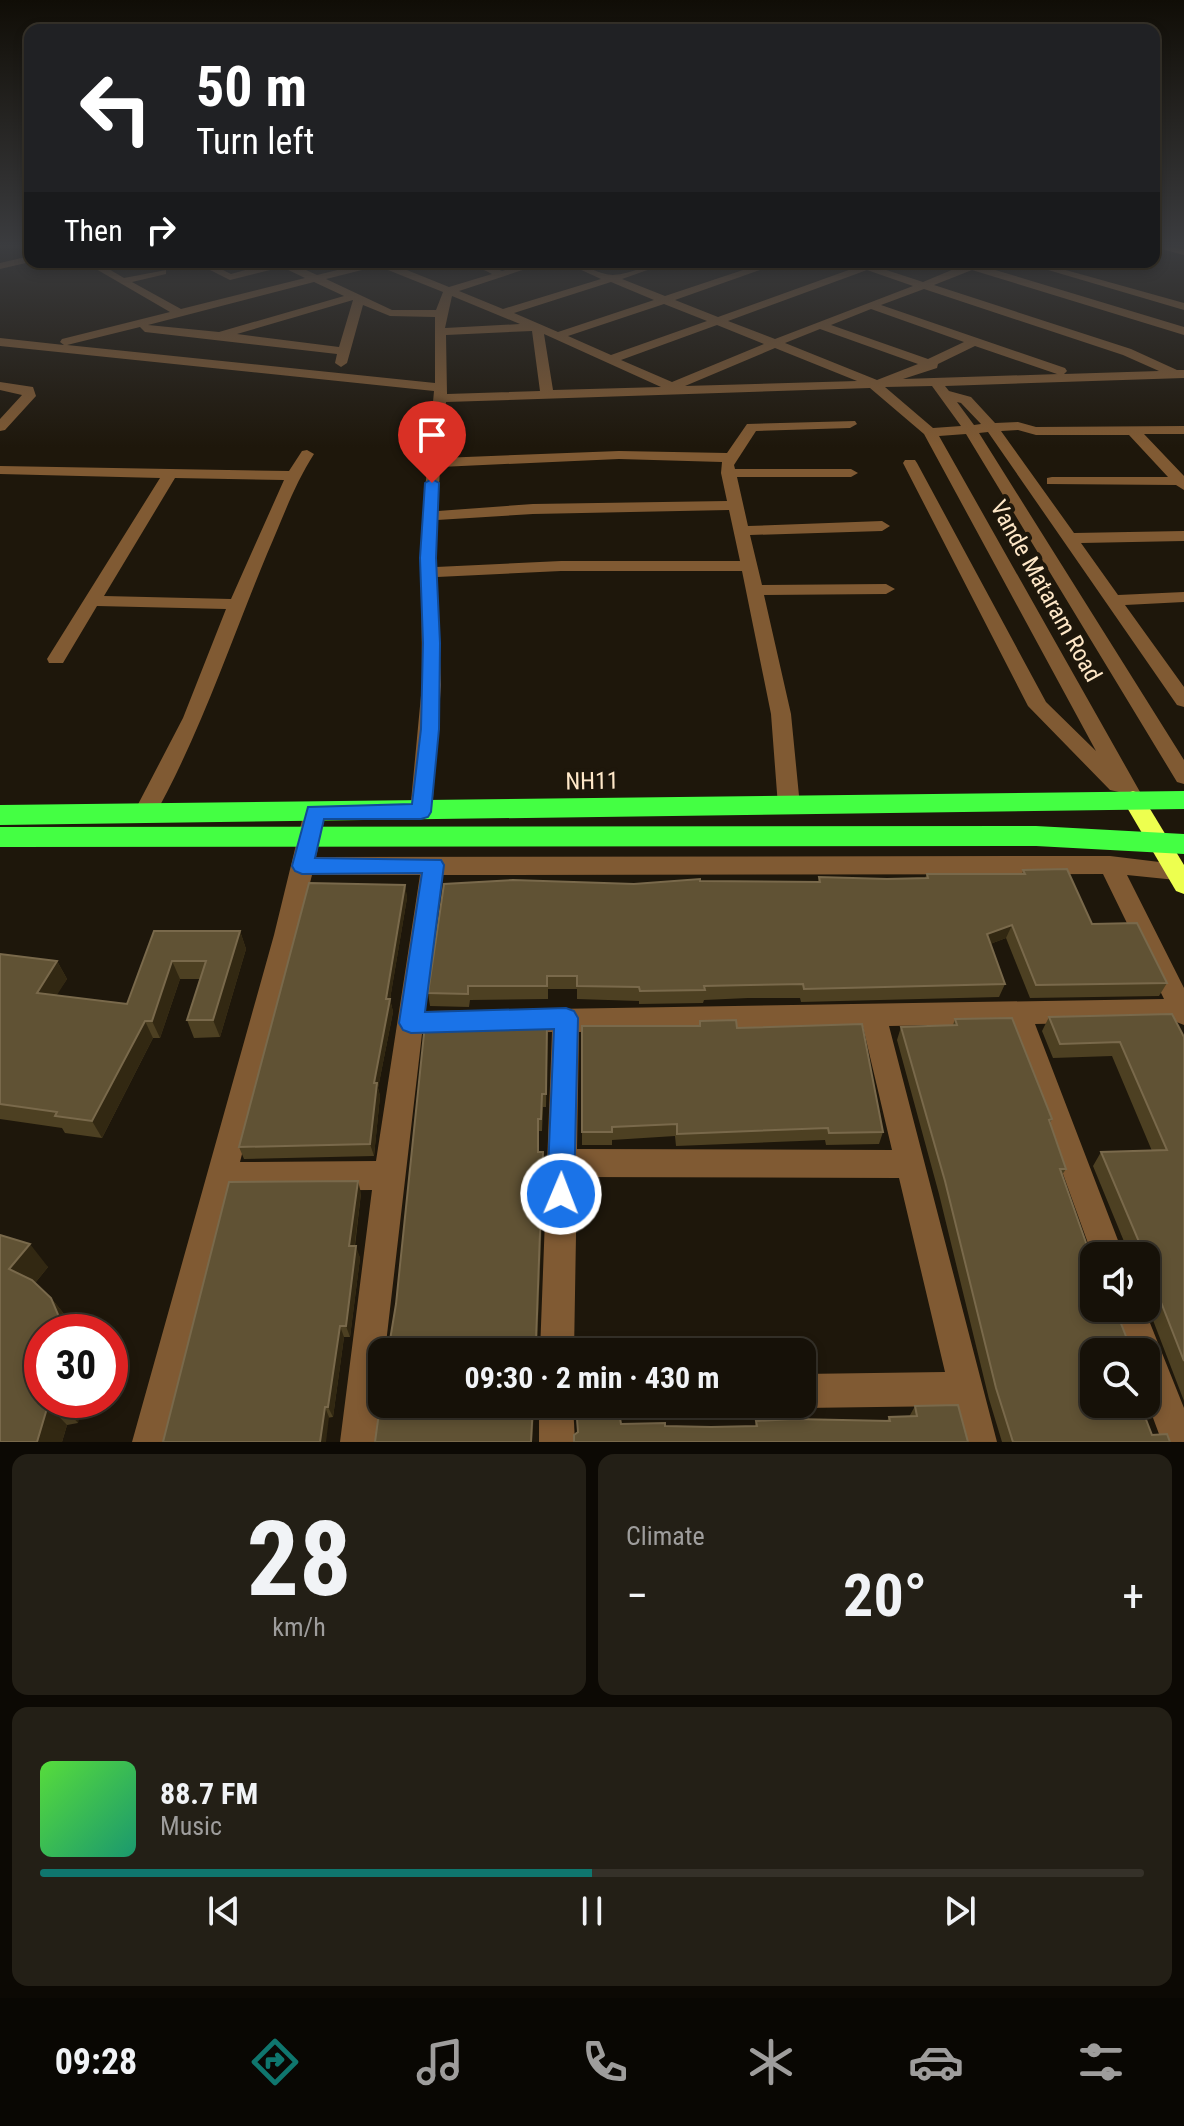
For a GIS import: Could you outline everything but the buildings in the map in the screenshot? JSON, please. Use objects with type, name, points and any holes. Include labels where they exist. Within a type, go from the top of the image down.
[{"type":"highway","name":"NH11","points":[[1,834],[144,814],[312,824],[421,812],[1184,800]]},
{"type":"highway","points":[[1,834],[312,824],[1036,836],[1172,844]]},
{"type":"main road","points":[[1133,799],[1172,844],[1180,878]]},
{"type":"street","points":[[46,347],[188,312]]},
{"type":"street","points":[[219,336],[303,312]]},
{"type":"street","points":[[337,378],[353,312]]},
{"type":"street","points":[[389,312],[443,314],[430,516],[430,729],[421,812]]},
{"type":"street","points":[[482,330],[483,312]]},
{"type":"street","points":[[557,336],[627,312]]},
{"type":"street","points":[[695,312],[876,384],[929,364],[975,341]]},
{"type":"street","points":[[609,360],[741,312]]},
{"type":"street","points":[[503,313],[667,389],[851,312]]},
{"type":"street","points":[[890,312],[1073,375],[1099,364]]},
{"type":"street","points":[[1006,312],[1127,352],[1163,366],[1181,377]]},
{"type":"street","points":[[1126,312],[1184,331]]},
{"type":"street","points":[[820,325],[929,364],[992,379]]},
{"type":"street","points":[[133,327],[343,351]]},
{"type":"street","points":[[440,332],[537,327]]},
{"type":"street","points":[[537,327],[547,394]]},
{"type":"street","points":[[0,342],[337,378],[440,393],[547,394],[876,384],[940,388],[992,379],[1073,375],[1181,377]]},
{"type":"street","points":[[1113,358],[1127,352]]},
{"type":"street","name":"Vande Mataram Road","points":[[876,384],[930,432],[1133,799]]},
{"type":"street","points":[[0,386],[28,390],[29,396],[0,427]]},
{"type":"street","points":[[940,388],[966,400],[992,428],[1114,600],[1175,671],[1184,701]]},
{"type":"street","name":"Vande Mataram Road","points":[[940,388],[967,425],[1184,777]]},
{"type":"street","points":[[1018,426],[1027,421],[1184,420]]},
{"type":"street","points":[[789,806],[781,714],[729,465],[752,427],[850,424]]},
{"type":"street","points":[[930,432],[967,425],[992,428],[1018,426],[1036,431],[1184,430]]},
{"type":"street","points":[[1132,430],[1183,483]]},
{"type":"street","points":[[144,814],[193,718],[293,476],[307,454]]},
{"type":"street","points":[[433,463],[692,454],[729,465],[851,473]]},
{"type":"street","points":[[910,463],[1038,706],[1133,799]]},
{"type":"street","points":[[0,470],[293,476]]},
{"type":"street","points":[[56,659],[170,474]]},
{"type":"street","points":[[1052,481],[1183,483]]},
{"type":"street","points":[[430,516],[533,509],[735,505]]},
{"type":"street","points":[[742,531],[882,526]]},
{"type":"street","points":[[1070,538],[1184,536]]},
{"type":"street","points":[[429,572],[561,566],[751,566]]},
{"type":"street","points":[[755,590],[886,589]]},
{"type":"street","points":[[1114,600],[1184,597]]},
{"type":"street","points":[[92,601],[238,604]]},
{"type":"street","points":[[150,1442],[222,1177],[312,824]]},
{"type":"street","points":[[358,1442],[389,1175],[433,865]]},
{"type":"street","points":[[302,866],[1110,865],[1180,878]]},
{"type":"street","points":[[411,1023],[566,1018],[1183,1012],[1110,865]]},
{"type":"street","points":[[1018,1014],[1103,1242]]},
{"type":"street","points":[[874,1017],[979,1442]]},
{"type":"street","points":[[557,1338],[566,1018]]},
{"type":"street","points":[[561,1163],[910,1164]]},
{"type":"street","points":[[222,1177],[389,1175]]},
{"type":"street","points":[[816,1391],[964,1389]]},
{"type":"street","points":[[1160,1390],[1180,1442]]},
{"type":"street","points":[[556,1418],[557,1442]]},
{"type":"route","points":[[432,483],[428,558],[432,643],[430,729],[421,812],[315,812],[302,866],[433,865],[411,1023],[566,1018],[561,1194]]}]
